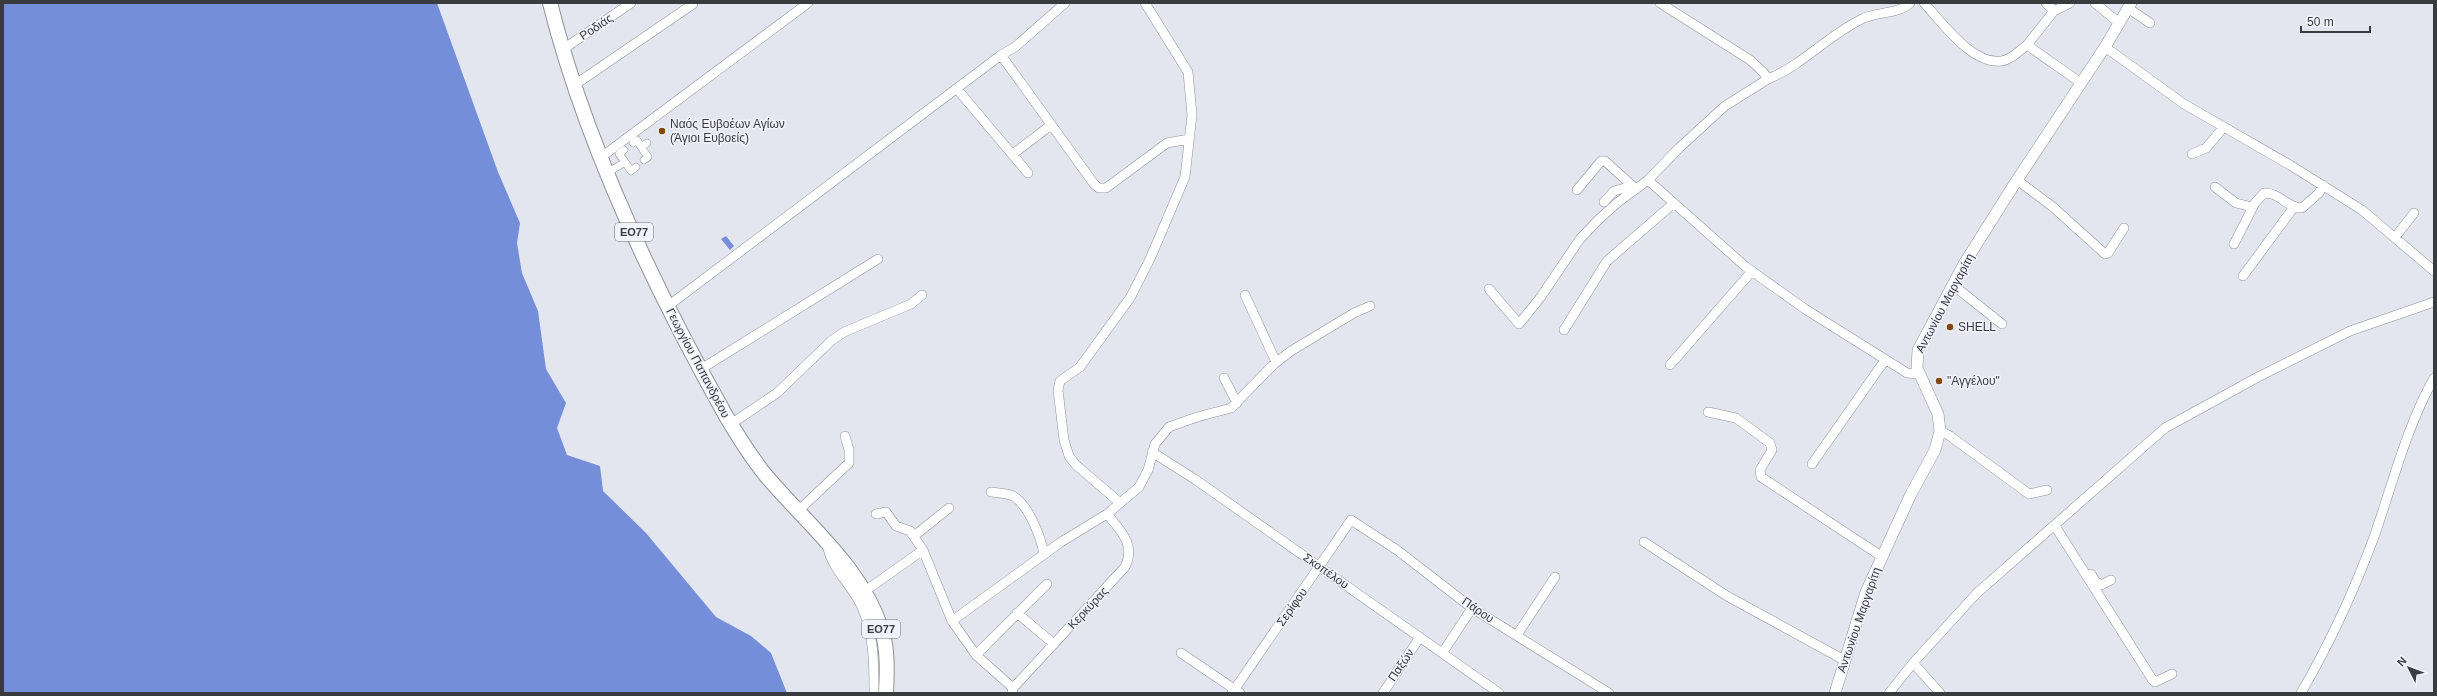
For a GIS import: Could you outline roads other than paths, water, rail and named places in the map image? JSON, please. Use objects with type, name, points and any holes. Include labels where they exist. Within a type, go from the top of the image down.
[{"type":"main road","name":"Γεωργίου Παπανδρέου","points":[[550,3],[573,86],[600,158],[668,306],[730,424],[755,462],[827,544],[865,591],[882,632],[887,669],[886,693]]},
{"type":"street","name":"Ροδιάς","points":[[562,50],[631,3]]},
{"type":"street","points":[[600,158],[808,3]]},
{"type":"street","points":[[668,306],[885,141],[1001,55],[1015,47],[1065,3]]},
{"type":"street","points":[[1119,502],[1076,465],[1069,456],[1064,440],[1058,390],[1060,381],[1080,367],[1130,298],[1150,259],[1185,177],[1192,115],[1188,72],[1145,3]]},
{"type":"street","points":[[1660,3],[1750,60],[1768,79]]},
{"type":"street","points":[[1489,289],[1519,324],[1540,298],[1580,239],[1634,188],[1648,180],[1679,148],[1725,106],[1768,79],[1796,64],[1852,24],[1875,14],[1901,9],[1910,3]]},
{"type":"street","points":[[1924,3],[1956,37],[1980,58],[2002,61],[2027,45],[2054,11],[2070,3]]},
{"type":"street","points":[[2046,3],[2054,11]]},
{"type":"street","points":[[2095,3],[2119,23]]},
{"type":"street","points":[[573,86],[693,4]]},
{"type":"street","points":[[2130,5],[2150,23]]},
{"type":"street","name":"Αντωνίου Μαργαρίτη","points":[[1835,693],[1866,592],[1881,556],[1935,450],[1940,432],[1938,414],[1919,374],[1916,363],[1918,350],[1953,285],[2017,180],[2080,82],[2105,47],[2130,5]]},
{"type":"street","points":[[2027,45],[2080,82]]},
{"type":"street","points":[[2105,47],[2184,104],[2323,185],[2362,210],[2396,236],[2434,271]]},
{"type":"street","points":[[1001,55],[1094,184],[1099,188],[1106,188],[1166,144],[1189,139]]},
{"type":"street","points":[[957,89],[1028,172]]},
{"type":"street","points":[[1013,154],[1051,125]]},
{"type":"street","points":[[2192,154],[2206,148],[2223,128]]},
{"type":"street","points":[[633,143],[637,140],[644,145],[648,157],[644,160]]},
{"type":"street","points":[[624,150],[619,154],[631,170],[636,167]]},
{"type":"street","points":[[1577,190],[1601,161],[1605,161],[1634,188]]},
{"type":"street","points":[[607,174],[625,162]]},
{"type":"street","points":[[1648,180],[1752,270],[1805,309],[1907,373],[1919,374]]},
{"type":"street","points":[[2017,180],[2054,207],[2105,254],[2124,228]]},
{"type":"street","points":[[2234,244],[2252,207],[2260,196],[2268,192],[2294,207],[2302,208],[2312,201],[2323,185]]},
{"type":"street","points":[[1604,202],[1614,191],[1634,188]]},
{"type":"street","points":[[2215,188],[2236,203],[2252,207]]},
{"type":"street","points":[[1564,330],[1607,261],[1674,203]]},
{"type":"street","points":[[2243,276],[2294,207]]},
{"type":"street","points":[[2396,236],[2414,213]]},
{"type":"street","points":[[701,369],[878,259]]},
{"type":"street","points":[[1670,365],[1752,270]]},
{"type":"street","points":[[1953,285],[2002,324]]},
{"type":"street","points":[[730,424],[777,393],[832,341],[844,332],[911,304],[922,295]]},
{"type":"street","points":[[1245,295],[1276,362]]},
{"type":"street","points":[[1889,693],[1913,663],[1977,592],[2057,524],[2153,438],[2178,420],[2350,330],[2434,302]]},
{"type":"street","points":[[952,621],[1044,554],[1107,514],[1119,502],[1139,487],[1148,470],[1152,452],[1161,435],[1169,427],[1197,417],[1220,412],[1237,403],[1276,362],[1343,319],[1370,306]]},
{"type":"street","points":[[1812,464],[1886,360]]},
{"type":"street","points":[[1224,378],[1237,403]]},
{"type":"street","points":[[2301,693],[2327,648],[2347,606],[2374,536],[2403,443],[2434,378]]},
{"type":"street","points":[[1708,412],[1736,418],[1770,443],[1772,450],[1760,470],[1762,477],[1881,556]]},
{"type":"street","points":[[1940,432],[1950,436],[2029,494],[2047,490]]},
{"type":"street","points":[[798,511],[849,463],[849,450],[844,436]]},
{"type":"street","name":"Σκοπέλου","points":[[1152,452],[1443,652],[1499,693]]},
{"type":"street","points":[[992,492],[1009,495],[1018,500],[1035,527],[1044,554]]},
{"type":"street","points":[[914,536],[949,508]]},
{"type":"street","points":[[876,514],[886,512],[896,526],[910,531],[914,536],[923,550],[952,621],[976,655],[1013,690]]},
{"type":"street","name":"Κερκύρας","points":[[1013,690],[1120,573],[1127,563],[1129,553],[1127,540],[1107,514]]},
{"type":"street","name":"Σερίφου","points":[[1235,692],[1351,520]]},
{"type":"street","name":"Πάρου","points":[[1351,520],[1397,550],[1472,608],[1609,693]]},
{"type":"street","points":[[2057,524],[2094,581],[2101,585],[2111,580]]},
{"type":"street","points":[[2057,524],[2152,679],[2155,682],[2172,674]]},
{"type":"street","points":[[1644,542],[1722,593],[1844,660]]},
{"type":"street","points":[[827,544],[831,562],[856,596],[870,628],[874,656],[874,693]]},
{"type":"street","points":[[865,591],[923,550]]},
{"type":"street","points":[[1517,635],[1555,577]]},
{"type":"street","points":[[976,655],[1047,584]]},
{"type":"street","points":[[1443,652],[1472,608]]},
{"type":"street","points":[[1017,613],[1054,644]]},
{"type":"street","name":"Παξών","points":[[1383,693],[1420,637]]},
{"type":"street","points":[[1181,653],[1235,692]]},
{"type":"street","points":[[1913,663],[1940,693]]},
{"type":"water","points":[[3,3],[437,3],[498,172],[520,223],[517,243],[522,273],[538,311],[546,369],[566,403],[557,428],[567,455],[600,466],[603,491],[646,533],[716,617],[751,636],[771,653],[787,693],[3,693]]},
{"type":"water","points":[[726,236],[734,246],[730,250],[721,239]]},
{"type":"place","name":"Ναός Ευβοέων Αγίων (Άγιοι Ευβοείς)","points":[[662,131]]},
{"type":"place","name":"SHELL","points":[[1950,327]]},
{"type":"place","name":"\"Αγγέλου\"","points":[[1939,381]]}]
